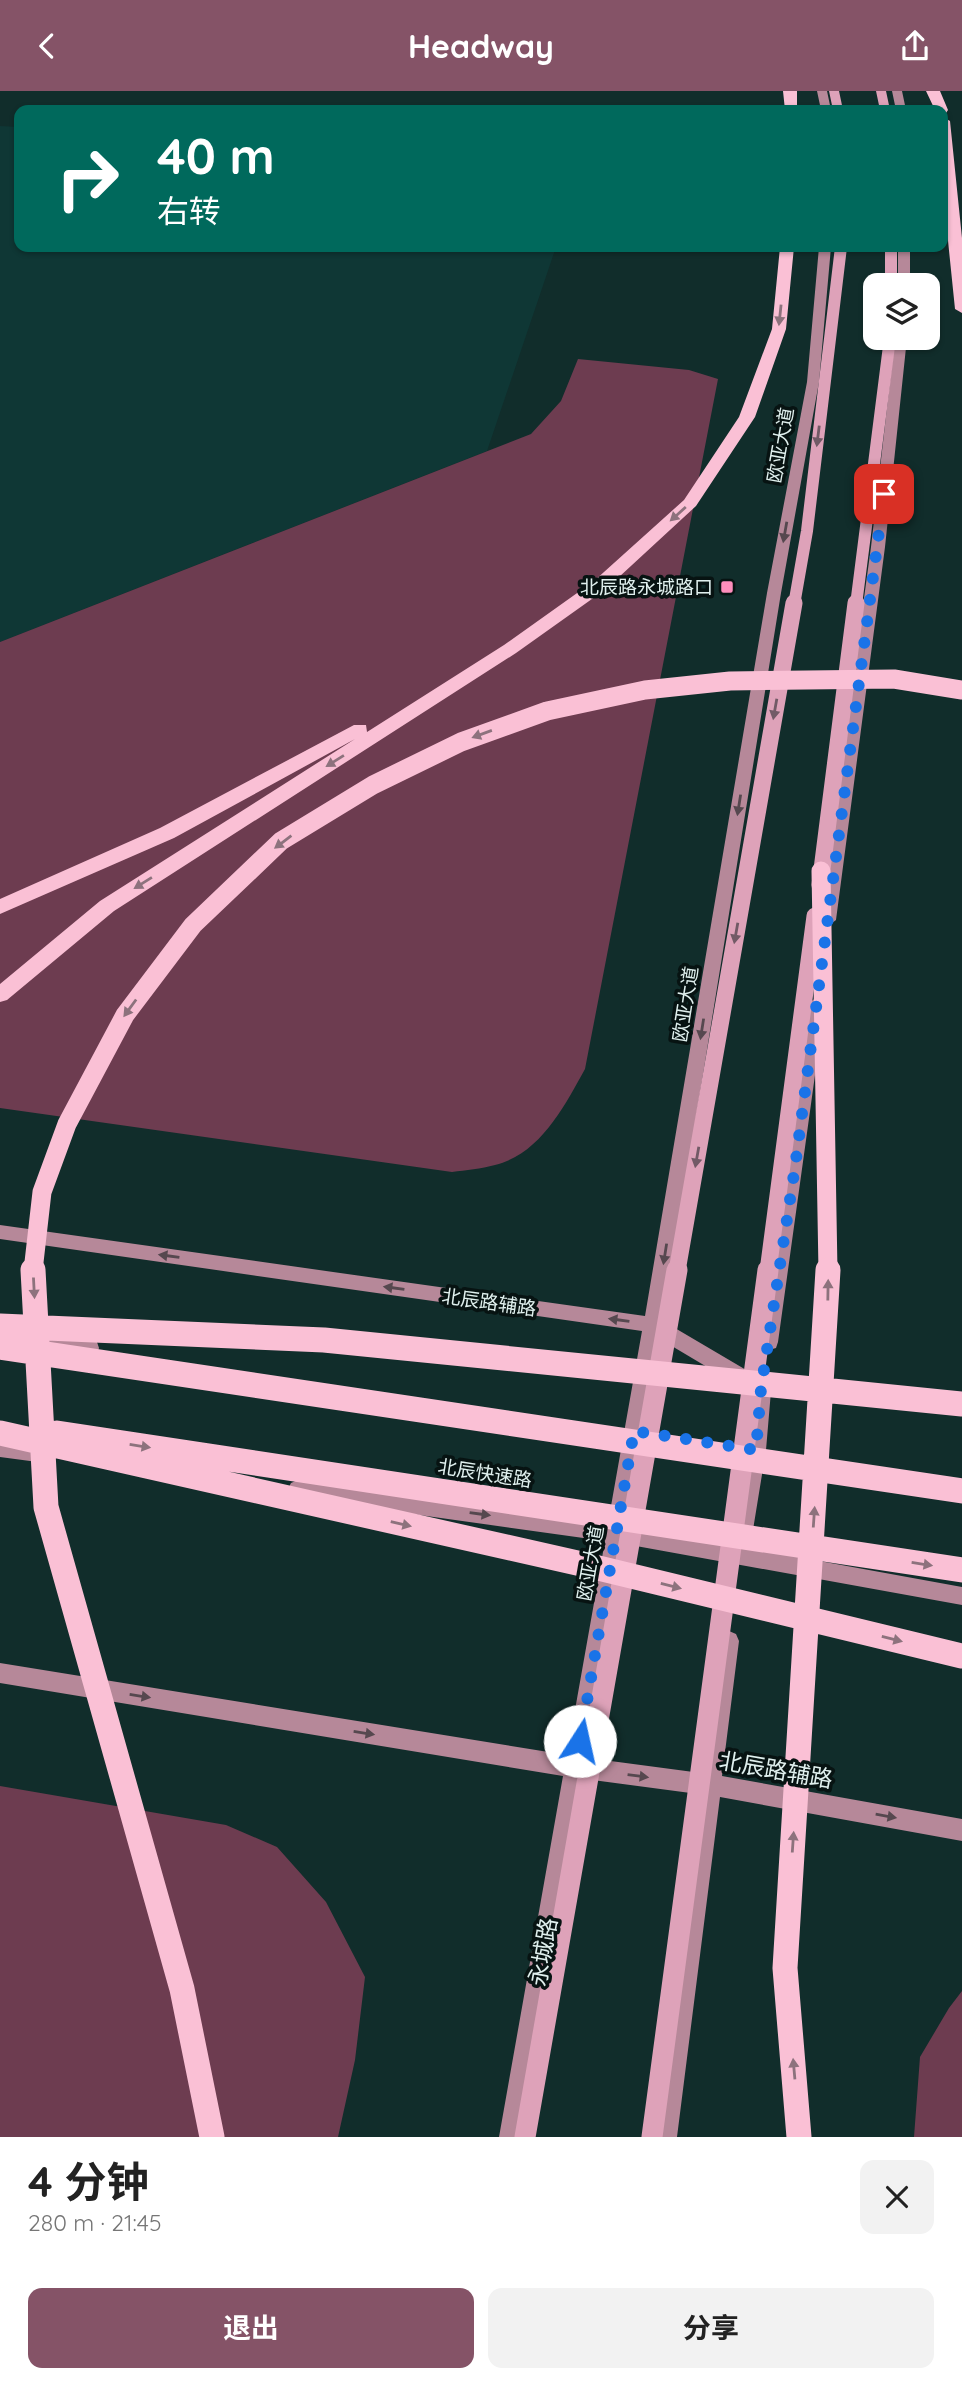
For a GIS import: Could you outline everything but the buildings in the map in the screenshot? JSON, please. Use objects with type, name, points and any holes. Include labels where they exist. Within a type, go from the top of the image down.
[{"type":"highway","points":[[948,170],[962,309]]},
{"type":"highway","points":[[0,995],[107,906],[510,649],[600,585],[690,503],[747,417],[779,329],[787,252]]},
{"type":"highway","points":[[0,907],[167,833],[510,649]]},
{"type":"highway","points":[[212,2137],[181,1989],[46,1507],[33,1273],[42,1192],[74,1112],[125,1014],[193,925],[281,841],[373,785],[461,742],[547,711],[645,690],[730,681],[894,679],[962,690]]},
{"type":"highway","points":[[799,2137],[785,1968],[828,1290],[821,871]]},
{"type":"highway","points":[[0,1326],[324,1340],[962,1404]]},
{"type":"highway","points":[[0,1347],[962,1491]]},
{"type":"highway","name":"北辰快速路","points":[[0,1425],[962,1570]]},
{"type":"highway","points":[[0,1433],[586,1565],[962,1656]]},
{"type":"main road","points":[[525,2137],[807,531],[840,252]]},
{"type":"main road","points":[[891,252],[891,273]]},
{"type":"main road","points":[[652,2137],[888,350]]},
{"type":"street","name":"欧亚大道","points":[[575,1767],[653,1325],[774,593],[813,382],[825,252]]},
{"type":"street","points":[[904,252],[904,273]]},
{"type":"street","points":[[665,2137],[739,1556],[756,1450],[761,1389],[795,1167],[878,547],[900,350]]},
{"type":"street","name":"北辰路辅路","points":[[0,1233],[653,1325],[761,1389],[898,1408],[962,1413]]},
{"type":"street","points":[[0,1334],[962,1481]]},
{"type":"street","points":[[0,1448],[616,1533],[962,1596]]},
{"type":"street","name":"北辰路辅路","points":[[0,1673],[575,1767],[711,1785],[962,1830]]},
{"type":"street","name":"永城路","points":[[511,2137],[575,1767]]},
{"type":"shaded area","points":[[0,126],[14,127],[14,252],[554,252],[487,451],[0,642]]},
{"type":"shaded area","points":[[578,359],[689,370],[718,379],[585,1069],[549,1127],[525,1151],[511,1159],[490,1166],[452,1172],[0,1108],[0,642],[531,434],[561,401]]},
{"type":"shaded area","points":[[0,1786],[226,1825],[277,1847],[326,1902],[365,1977],[355,2060],[338,2137],[0,2137]]},
{"type":"shaded area","points":[[962,1991],[962,2137],[914,2137],[920,2057]]},
{"type":"place","name":"北辰路永城路口","points":[[727,587]]},
{"type":"route","points":[[580,1741],[634,1431],[756,1450],[761,1389],[795,1167],[884,494]]}]
